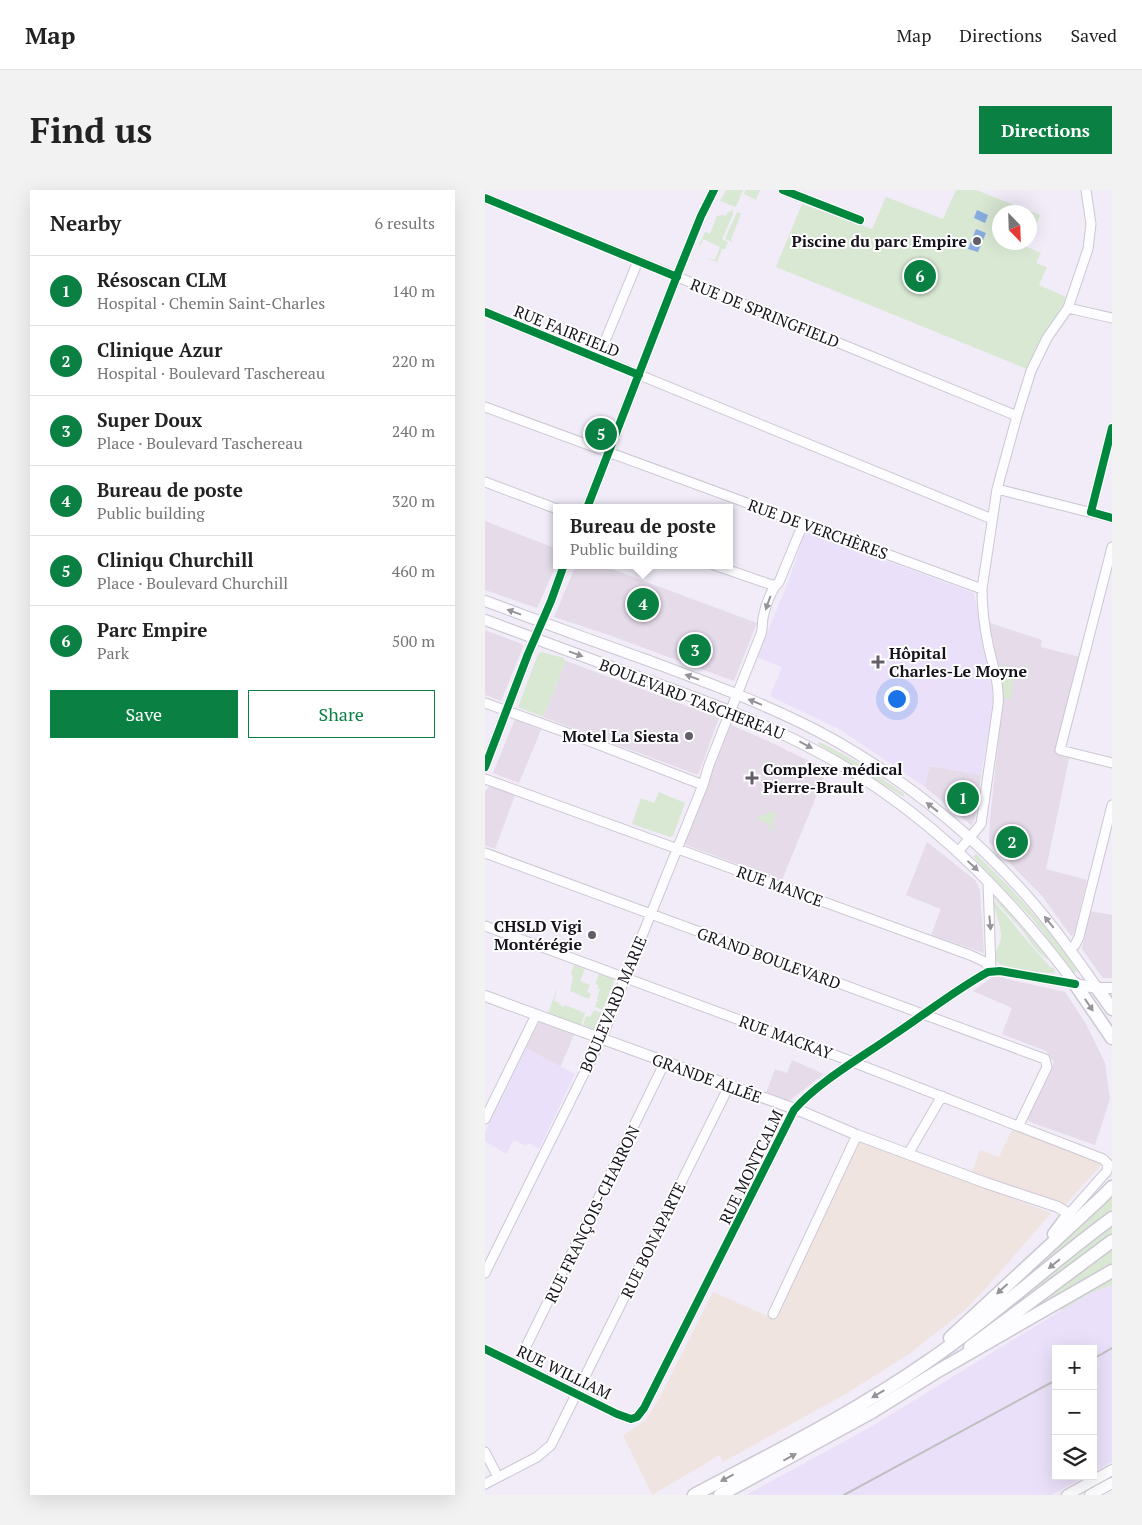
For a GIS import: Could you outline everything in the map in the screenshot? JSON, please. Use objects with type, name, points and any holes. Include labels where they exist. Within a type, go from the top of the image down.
[{"type":"highway","name":"BOULEVARD TASCHEREAU","points":[[1075,984],[1112,1038]]},
{"type":"highway","name":"BOULEVARD TASCHEREAU","points":[[1097,988],[1112,1010]]},
{"type":"highway","points":[[1103,1025],[1112,1051]]},
{"type":"highway","points":[[918,1369],[1112,1187]]},
{"type":"highway","points":[[1047,1247],[1050,1239],[1069,1214]]},
{"type":"highway","points":[[694,1495],[838,1417],[918,1369],[967,1333],[1112,1218]]},
{"type":"highway","points":[[938,1371],[1112,1241]]},
{"type":"highway","points":[[720,1495],[873,1412],[938,1371],[1112,1271]]},
{"type":"main road","name":"BOULEVARD TASCHEREAU","points":[[485,601],[737,694],[801,723],[855,752],[923,800],[970,839],[1023,892],[1070,950],[1097,988]]},
{"type":"main road","name":"BOULEVARD TASCHEREAU","points":[[485,620],[730,710],[793,738],[851,771],[904,807],[958,852],[988,881],[1030,927],[1075,984]]},
{"type":"main road","points":[[1075,984],[1097,988],[1112,988]]},
{"type":"main road","name":"GRANDE ALLÉE","points":[[485,996],[986,1183],[1058,1207],[1069,1214]]},
{"type":"main road","points":[[1097,1478],[1112,1470]]},
{"type":"main road","points":[[1067,1495],[1093,1480]]},
{"type":"main road","points":[[1097,1494],[1112,1483]]},
{"type":"street","points":[[589,504],[701,216],[715,190]]},
{"type":"street","points":[[783,190],[860,220]]},
{"type":"street","points":[[958,852],[979,827],[982,819],[999,697],[983,614],[982,589],[997,489],[1017,416],[1035,363],[1047,338],[1068,308],[1091,237],[1087,190]]},
{"type":"street","name":"RUE DE SPRINGFIELD","points":[[485,198],[1017,416]]},
{"type":"street","points":[[598,358],[638,261]]},
{"type":"street","points":[[1068,308],[1112,318]]},
{"type":"street","name":"RUE FAIRFIELD","points":[[485,312],[993,519]]},
{"type":"street","name":"RUE DE VERCHÈRES","points":[[485,407],[982,589]]},
{"type":"street","points":[[1091,512],[1112,428]]},
{"type":"street","points":[[485,482],[553,508]]},
{"type":"street","points":[[997,489],[1112,518]]},
{"type":"street","name":"BOULEVARD MARIE","points":[[485,1273],[601,1039],[703,785],[709,764],[763,626],[762,620],[775,586],[779,582],[803,524]]},
{"type":"street","points":[[1112,547],[1059,750],[1112,763]]},
{"type":"street","points":[[485,766],[562,569]]},
{"type":"street","points":[[726,569],[775,586]]},
{"type":"street","points":[[485,703],[703,785]]},
{"type":"street","name":"RUE MANCE","points":[[485,779],[982,960],[991,971]]},
{"type":"street","points":[[1070,950],[1079,937],[1112,804]]},
{"type":"street","name":"GRAND BOULEVARD","points":[[485,853],[1045,1059],[1047,1067],[1019,1125]]},
{"type":"street","points":[[988,881],[991,971],[1075,984]]},
{"type":"street","name":"RUE MACKAY","points":[[485,926],[854,1062],[1103,1158],[1108,1164],[1107,1171],[1069,1214]]},
{"type":"street","name":"RUE MONTCALM","points":[[631,1419],[637,1417],[643,1410],[794,1110],[809,1095],[854,1062],[991,971]]},
{"type":"street","points":[[485,1119],[536,1015]]},
{"type":"street","name":"RUE FRANÇOIS-CHARRON","points":[[517,1365],[665,1062]]},
{"type":"street","name":"RUE BONAPARTE","points":[[485,1484],[546,1451],[551,1445],[729,1086]]},
{"type":"street","points":[[908,1154],[942,1096]]},
{"type":"street","points":[[773,1314],[857,1135]]},
{"type":"street","name":"RUE WILLIAM","points":[[485,1349],[631,1419]]},
{"type":"street","points":[[485,1452],[498,1477]]},
{"type":"street","points":[[1093,1480],[1097,1494]]},
{"type":"shaded area","points":[[485,521],[553,547],[554,569],[537,608],[485,590]]},
{"type":"shaded area","name":"Hôpital Charles-Le Moyne","points":[[808,532],[974,593],[994,701],[981,775],[930,766],[925,787],[841,730],[770,696],[782,667],[757,657],[789,580],[804,535]]},
{"type":"shaded area","points":[[574,569],[611,569],[757,623],[734,681],[554,617]]},
{"type":"shaded area","points":[[987,622],[1042,640],[1041,647],[1080,657],[1057,747],[1070,754],[1046,869],[1087,880],[1074,934],[1071,936],[1043,897],[989,842],[1003,697]]},
{"type":"shaded area","points":[[485,630],[522,644],[523,647],[501,701],[485,695]]},
{"type":"shaded area","points":[[566,661],[719,718],[698,775],[543,717]]},
{"type":"shaded area","points":[[515,719],[541,730],[519,783],[493,773]]},
{"type":"shaded area","points":[[731,725],[827,770],[782,880],[683,844]]},
{"type":"shaded area","points":[[929,766],[981,775],[975,819],[971,825],[925,787]]},
{"type":"shaded area","points":[[490,785],[515,795],[495,849],[485,845],[485,792]]},
{"type":"shaded area","points":[[927,842],[975,880],[980,890],[984,953],[931,935],[941,909],[906,895]]},
{"type":"shaded area","points":[[1090,911],[1112,915],[1112,978],[1103,978],[1082,949]]},
{"type":"shaded area","points":[[994,976],[1065,992],[1086,1024],[1105,1063],[1110,1099],[1095,1145],[1030,1122],[1027,1119],[1054,1062],[1046,1051],[1002,1034],[1012,1008],[973,991]]},
{"type":"shaded area","points":[[541,1022],[574,1035],[560,1068],[526,1048],[538,1024]]},
{"type":"shaded area","points":[[526,1048],[575,1074],[539,1149],[528,1143],[526,1146],[514,1140],[506,1154],[485,1141],[485,1132]]},
{"type":"shaded area","points":[[792,1060],[824,1074],[789,1101],[766,1093],[775,1069],[787,1073]]},
{"type":"shaded area","points":[[1014,1126],[1103,1163],[1066,1204],[970,1177],[980,1150],[999,1157]]},
{"type":"shaded area","points":[[859,1139],[1051,1213],[965,1310],[909,1354],[842,1396],[723,1462],[720,1455],[652,1495],[623,1435],[645,1421],[659,1399],[713,1292],[772,1318]]},
{"type":"shaded area","points":[[1112,1285],[1112,1462],[1097,1470],[1097,1345],[1052,1345],[1052,1480],[1078,1480],[1051,1495],[746,1495],[869,1428],[1088,1294]]},
{"type":"green space","points":[[726,190],[743,190],[736,207],[720,201]]},
{"type":"green space","points":[[746,190],[760,190],[756,200],[744,194]]},
{"type":"green space","points":[[956,190],[976,190],[1014,205],[992,205],[992,250],[1034,250],[1041,253],[1036,263],[1047,267],[1039,285],[1066,297],[1027,369],[776,267],[802,204],[872,229],[886,197],[943,219]]},
{"type":"green space","points":[[733,210],[722,239],[728,242],[725,249],[722,249],[717,262],[706,258],[715,260],[720,247],[703,239],[701,245],[699,245],[705,232],[710,234],[717,216],[726,216],[728,212]]},
{"type":"green space","points":[[737,212],[741,214],[731,239],[733,242],[725,239]]},
{"type":"green space","points":[[542,652],[564,658],[566,661],[543,717],[518,707],[538,654]]},
{"type":"green space","points":[[998,666],[1009,667],[1012,671],[1015,668],[1011,699],[1004,698]]},
{"type":"green space","points":[[819,742],[863,766],[904,794],[904,797],[818,744]]},
{"type":"green space","points":[[659,792],[685,803],[673,836],[670,837],[632,824],[641,798],[654,803]]},
{"type":"green space","points":[[771,811],[777,814],[772,827],[775,831],[769,829],[770,824],[759,820],[756,823],[759,815],[766,815]]},
{"type":"green space","points":[[976,854],[1030,910],[1077,971],[1074,973],[1032,918],[973,857]]},
{"type":"green space","points":[[993,897],[1005,907],[1049,960],[1037,951],[1022,930]]},
{"type":"green space","points":[[993,900],[1051,968],[1053,967],[1054,973],[1015,969],[996,961],[995,954],[1001,934]]},
{"type":"green space","points":[[574,965],[585,969],[580,981],[590,985],[587,992],[591,994],[589,999],[570,991],[573,978],[571,973]]},
{"type":"green space","points":[[599,974],[612,978],[614,981],[603,1010],[595,1007],[597,1001],[599,1001],[597,999],[600,989],[595,984]]},
{"type":"green space","points":[[557,990],[554,1001],[564,1007],[565,1005],[585,1013],[581,1025],[548,1013]]},
{"type":"green space","points":[[594,1010],[602,1013],[594,1029],[583,1025],[586,1016],[590,1017]]},
{"type":"green space","points":[[1112,1191],[1112,1209],[973,1320]]},
{"type":"green space","points":[[1112,1226],[1112,1237],[1010,1311],[1008,1308]]},
{"type":"green space","points":[[1112,1248],[1112,1267],[1018,1322],[1009,1322]]},
{"type":"green space","points":[[1112,1277],[1112,1285],[1088,1294],[1061,1311],[1062,1305]]},
{"type":"water","points":[[977,210],[988,215],[985,223],[974,218]]},
{"type":"water","name":"Piscine du parc Empire","points":[[976,229],[986,233],[978,252],[968,249]]},
{"type":"railway","points":[[1097,1357],[1112,1348]]},
{"type":"railway","points":[[844,1495],[1052,1382]]},
{"type":"cycle path","points":[[589,504],[678,273],[701,216],[714,190]]},
{"type":"cycle path","points":[[783,190],[860,220]]},
{"type":"cycle path","points":[[485,198],[677,277]]},
{"type":"cycle path","points":[[485,312],[639,375]]},
{"type":"cycle path","points":[[1112,428],[1091,512],[1112,518]]},
{"type":"cycle path","points":[[485,767],[563,569]]},
{"type":"cycle path","points":[[485,1349],[617,1414],[631,1419],[637,1417],[644,1408],[794,1110],[804,1100],[840,1071],[988,972],[1000,971],[1075,984]]},
{"type":"place","name":"Piscine du parc Empire","points":[[977,241]]},
{"type":"place","name":"Parc Empire","points":[[920,276]]},
{"type":"place","name":"Cliniqu Churchill","points":[[601,434]]},
{"type":"place","name":"Bureau de poste","points":[[643,604]]},
{"type":"place","name":"Super Doux","points":[[695,650]]},
{"type":"place","name":"Hôpital Charles-Le Moyne","points":[[878,662]]},
{"type":"place","name":"Motel La Siesta","points":[[689,736]]},
{"type":"place","name":"Complexe médical Pierre-Brault","points":[[752,778]]},
{"type":"place","name":"Résoscan CLM","points":[[963,798]]},
{"type":"place","name":"Clinique Azur","points":[[1012,842]]},
{"type":"place","name":"CHSLD Vigi Montérégie","points":[[592,935]]}]
